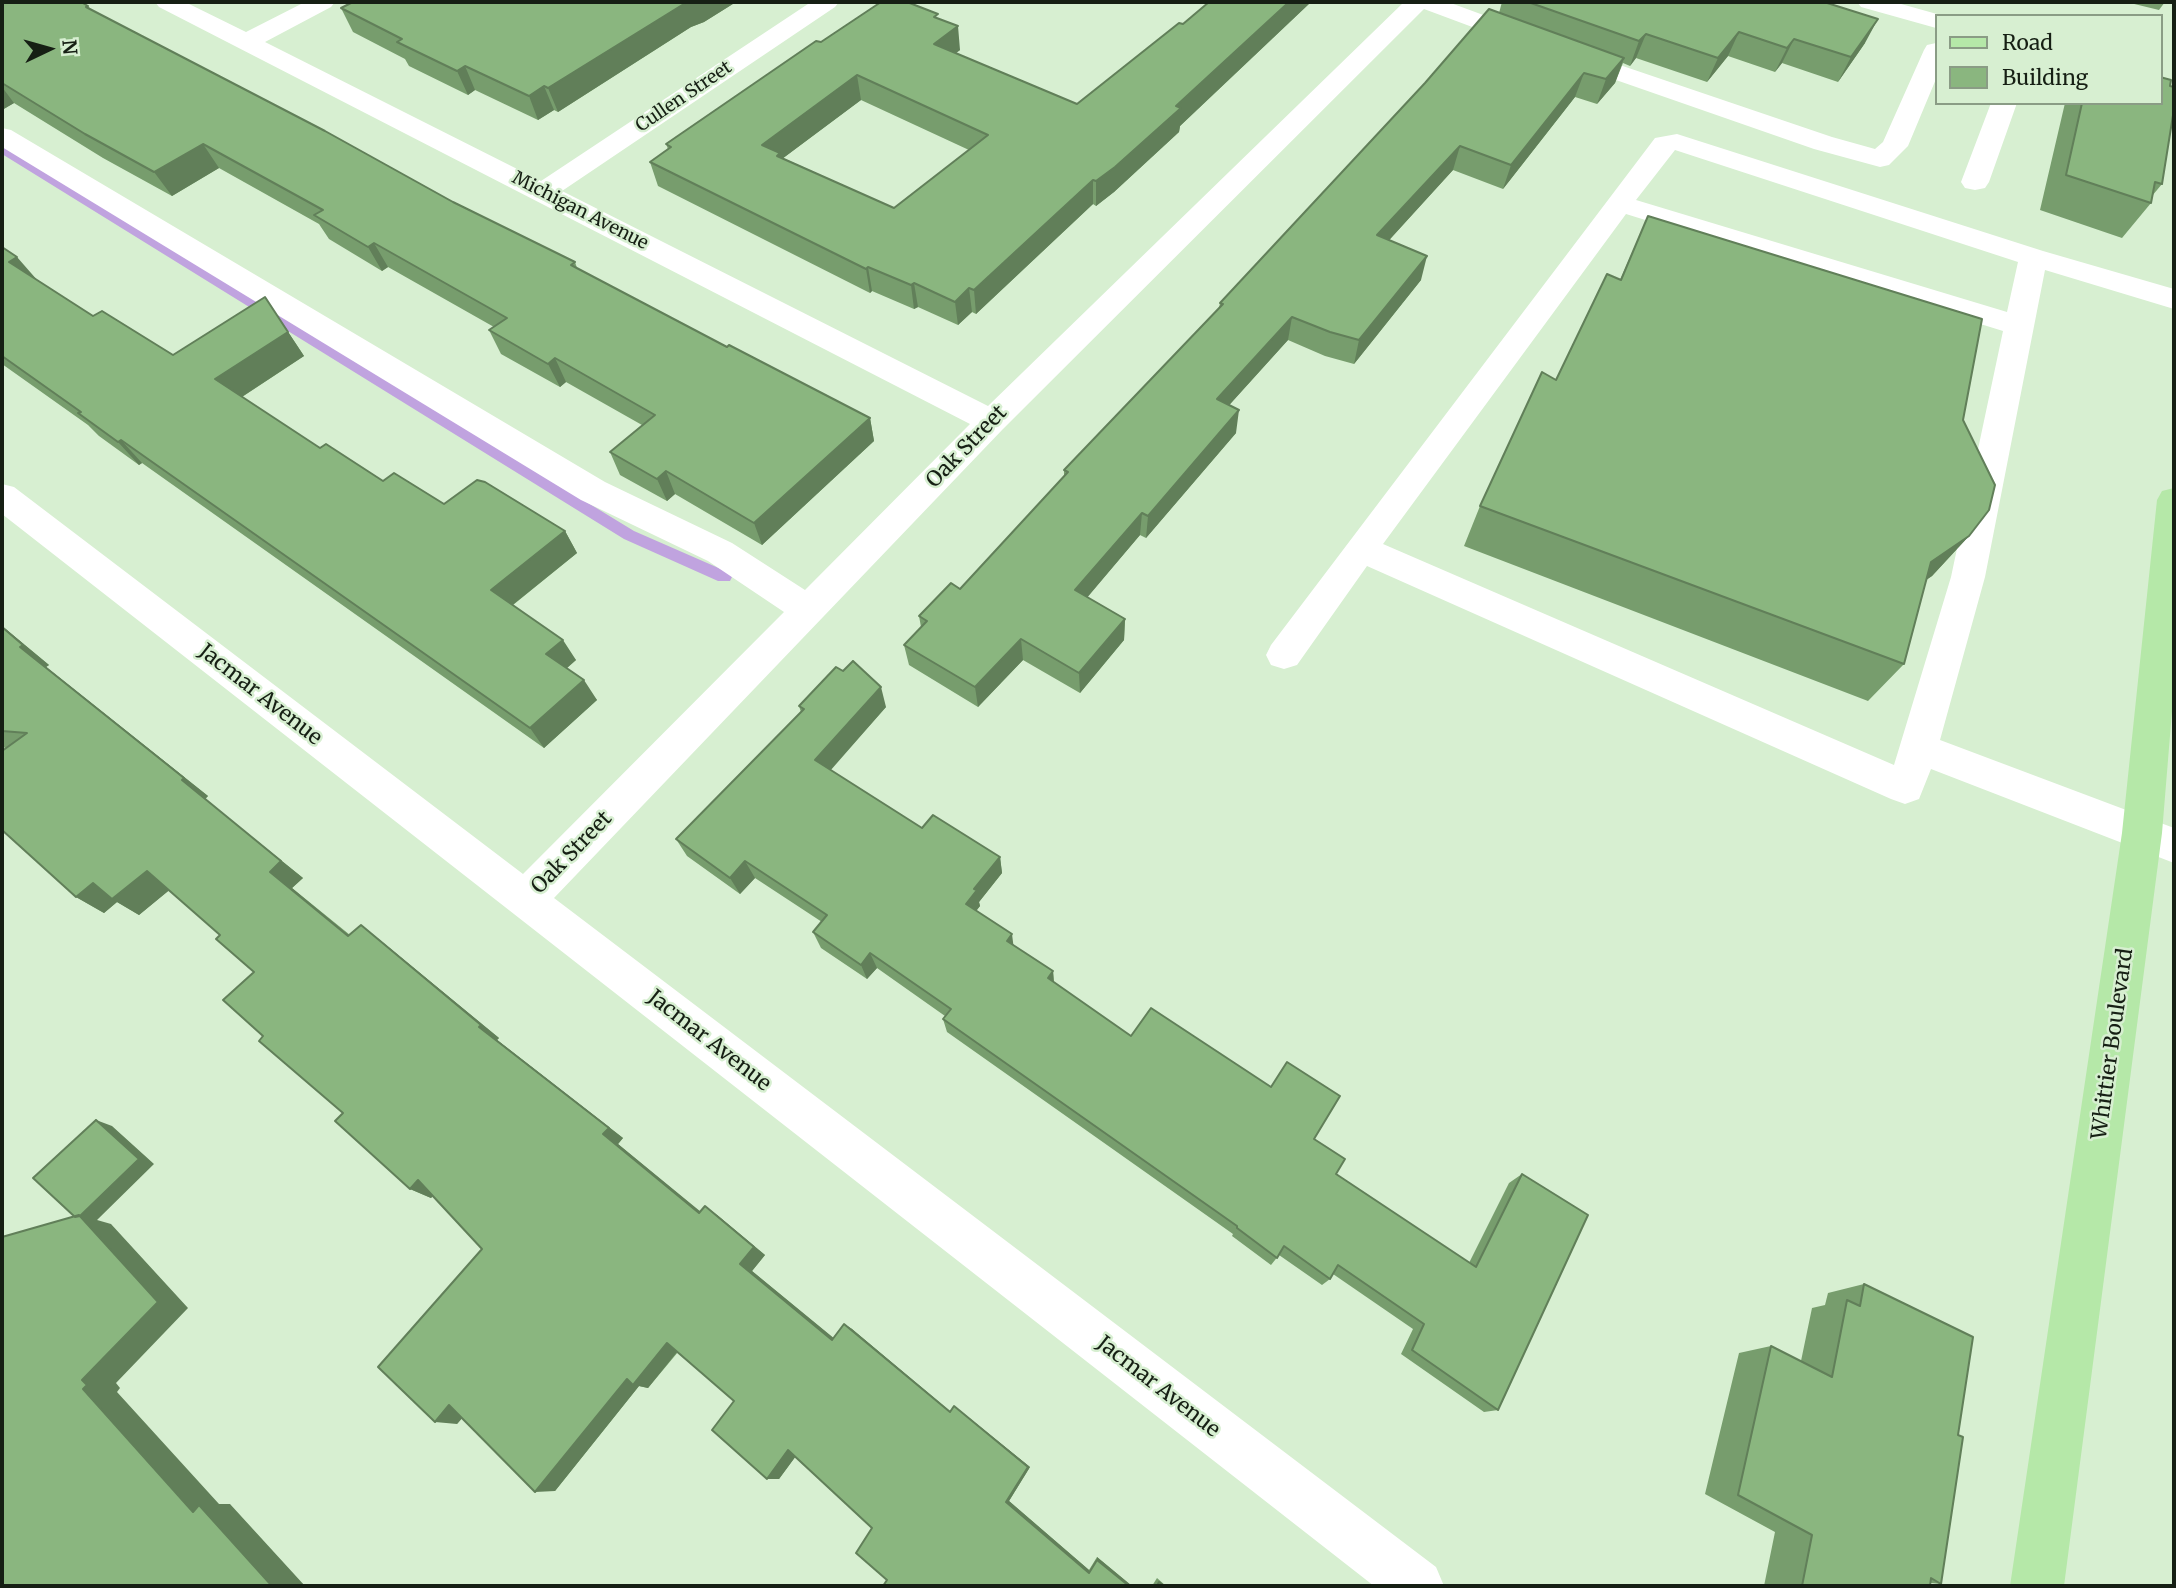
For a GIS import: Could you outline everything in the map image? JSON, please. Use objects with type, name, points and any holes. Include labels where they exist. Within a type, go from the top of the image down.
[{"type":"main road","name":"Whittier Boulevard","points":[[2037,1586],[2158,840],[2174,500]]},
{"type":"street","name":"Michigan Avenue","points":[[167,2],[992,421]]},
{"type":"street","points":[[246,42],[323,2]]},
{"type":"street","name":"Cullen Street","points":[[542,192],[827,2]]},
{"type":"street","name":"Oak Street","points":[[526,900],[992,421],[1418,2]]},
{"type":"street","points":[[1427,2],[1628,76],[1823,143],[1880,159],[1895,146],[1934,55]]},
{"type":"street","points":[[1869,2],[1934,20]]},
{"type":"street","points":[[1975,182],[2003,105]]},
{"type":"street","points":[[2,136],[593,491],[720,552],[808,610]]},
{"type":"street","points":[[1284,655],[1664,144],[1677,142],[2033,257],[2174,299]]},
{"type":"street","points":[[1621,204],[2020,326]]},
{"type":"street","points":[[1361,548],[1905,787],[1919,748],[1968,577],[2033,257]]},
{"type":"street","name":"Jacmar Avenue","points":[[2,496],[1417,1586]]},
{"type":"street","points":[[1919,748],[2158,840]]},
{"type":"building","points":[[2,2],[81,2],[453,202],[575,262],[571,265],[870,418],[754,523],[666,471],[657,479],[610,452],[655,415],[555,358],[548,364],[489,330],[507,318],[374,243],[368,247],[314,215],[323,210],[203,144],[154,172],[2,83]]},
{"type":"building","points":[[353,2],[687,2],[548,88],[544,86],[529,96],[465,66],[457,71],[397,42],[402,39],[341,8]]},
{"type":"building","points":[[881,2],[907,2],[938,14],[934,17],[958,26],[934,44],[1077,104],[1209,2],[1289,2],[1176,106],[1181,108],[1115,167],[1096,181],[1093,180],[974,290],[969,288],[955,302],[914,283],[911,285],[868,267],[866,269],[650,162],[671,147],[666,144],[816,41],[821,42]],"holes":[[[857,75],[988,135],[894,208],[777,156],[780,153],[762,145]]]},
{"type":"building","points":[[1528,2],[1824,2],[1878,19],[1851,57],[1794,39],[1787,48],[1739,32],[1718,58],[1646,34],[1639,41]]},
{"type":"building","points":[[1489,9],[1624,58],[1606,79],[1584,73],[1511,165],[1460,146],[1377,235],[1427,256],[1359,340],[1292,317],[1217,399],[1239,410],[1148,516],[1142,513],[1075,590],[1125,619],[1079,673],[1021,639],[975,687],[904,645],[927,621],[919,616],[951,583],[960,589],[1068,472],[1064,470],[1223,304],[1220,303],[1425,83]]},
{"type":"building","points":[[2162,78],[2171,80],[2170,86],[2174,87],[2174,109],[2162,184],[2155,182],[2151,203],[2066,175],[2082,105],[2162,105]]},
{"type":"building","points":[[1648,216],[1982,319],[1963,420],[1995,485],[1989,510],[1969,536],[1931,562],[1904,664],[1480,506],[1542,372],[1556,380],[1607,274],[1621,280]]},
{"type":"building","points":[[2,247],[17,257],[9,262],[93,316],[102,311],[173,355],[265,297],[288,332],[215,379],[320,448],[326,444],[383,481],[394,473],[444,504],[477,480],[485,482],[565,531],[491,590],[563,640],[546,654],[584,680],[530,728],[121,440],[118,442],[78,413],[81,412],[2,356]]},
{"type":"building","points":[[2,627],[23,645],[20,647],[184,778],[182,780],[281,861],[270,872],[348,936],[361,925],[481,1025],[479,1027],[609,1128],[603,1134],[699,1213],[705,1206],[754,1247],[740,1264],[832,1340],[844,1324],[950,1412],[954,1406],[1028,1467],[1006,1502],[1089,1573],[1097,1560],[1129,1586],[883,1586],[887,1580],[856,1553],[872,1528],[788,1450],[767,1479],[712,1430],[734,1401],[667,1343],[633,1385],[627,1379],[535,1492],[449,1405],[435,1422],[378,1367],[482,1249],[418,1180],[410,1189],[335,1121],[343,1113],[259,1041],[263,1036],[223,1000],[254,972],[216,939],[220,935],[147,871],[112,899],[93,883],[76,897],[2,830],[2,751],[27,733],[2,731]]},
{"type":"building","points":[[853,661],[881,687],[815,760],[922,828],[933,815],[1000,857],[974,889],[977,890],[966,904],[1012,934],[1007,941],[1053,971],[1048,978],[1131,1036],[1151,1008],[1271,1087],[1287,1062],[1340,1096],[1314,1139],[1345,1159],[1336,1174],[1476,1267],[1522,1174],[1588,1215],[1498,1410],[1412,1350],[1424,1324],[1338,1265],[1330,1279],[1284,1246],[1277,1258],[1237,1226],[943,1019],[951,1009],[870,953],[861,965],[813,932],[827,915],[745,861],[730,878],[676,839],[804,709],[799,706],[836,667],[843,671]]},
{"type":"building","points":[[96,1120],[139,1159],[80,1216],[75,1217],[33,1178]]},
{"type":"building","points":[[79,1215],[158,1302],[82,1380],[87,1385],[83,1389],[193,1512],[199,1505],[272,1586],[2,1586],[2,1237]]},
{"type":"building","points":[[1864,1284],[1973,1337],[1958,1435],[1963,1437],[1941,1584],[1931,1578],[1930,1586],[1802,1586],[1812,1535],[1738,1495],[1771,1346],[1832,1377],[1847,1300],[1860,1306]]},
{"type":"waterway","points":[[2,149],[629,535],[724,577]]}]
